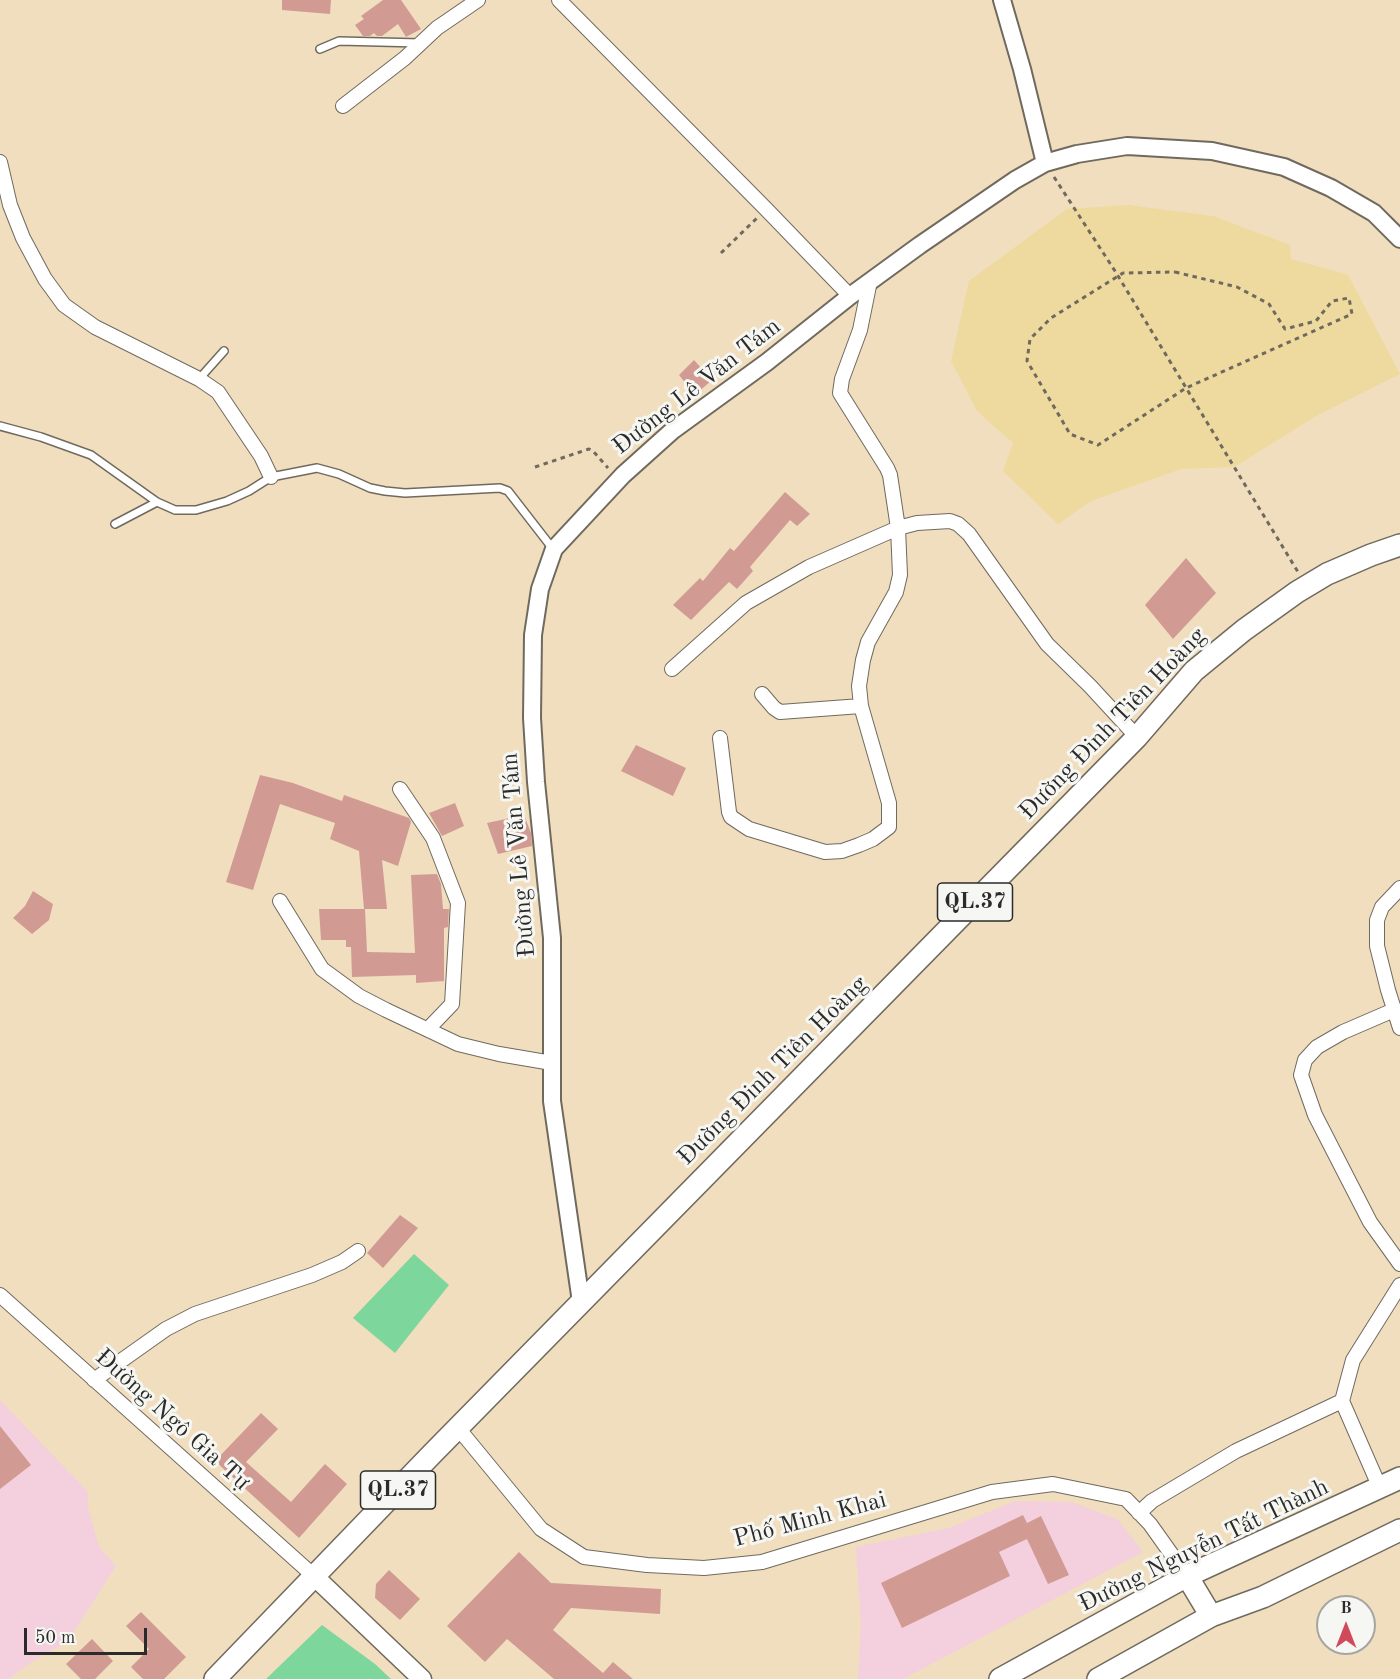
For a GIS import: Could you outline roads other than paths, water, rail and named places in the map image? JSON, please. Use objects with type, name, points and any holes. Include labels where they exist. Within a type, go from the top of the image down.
[{"type":"main road","name":"Đường Đinh Tiên Hoàng","points":[[215,1679],[581,1302],[1137,737],[1194,671],[1244,630],[1307,586],[1327,574],[1400,545]]},
{"type":"main road","name":"Đường Nguyễn Tất Thành","points":[[1000,1679],[1187,1576],[1400,1478]]},
{"type":"main road","points":[[1098,1679],[1210,1616],[1263,1597],[1400,1530]]},
{"type":"main road","points":[[1187,1576],[1210,1616]]},
{"type":"main road","points":[[315,1577],[422,1679]]},
{"type":"street","points":[[343,106],[422,43],[437,28],[478,0]]},
{"type":"street","points":[[559,0],[850,296]]},
{"type":"street","points":[[1002,0],[1045,163]]},
{"type":"street","name":"Đường Lê Văn Tám","points":[[581,1302],[552,1101],[552,938],[536,782],[532,718],[533,635],[540,589],[554,549],[619,481],[672,431],[767,362],[870,281],[1015,180],[1045,163],[1077,154],[1127,146],[1212,151],[1284,167],[1331,188],[1374,213],[1400,239]]},
{"type":"street","points":[[0,162],[10,205],[23,238],[45,279],[64,305],[95,327],[199,379],[218,392],[261,456],[271,477]]},
{"type":"street","points":[[720,738],[729,812],[731,817],[749,829],[825,852],[842,851],[873,839],[889,827],[889,803],[861,706],[859,686],[868,642],[896,592],[900,575],[898,528],[887,468],[840,393],[845,371],[860,330],[870,281]]},
{"type":"street","points":[[672,669],[746,603],[770,588],[840,552],[898,528],[932,521],[950,522],[964,528],[1047,644],[1137,737]]},
{"type":"street","points":[[762,694],[780,712],[861,706]]},
{"type":"street","points":[[400,789],[433,838],[458,903],[452,1004],[428,1029]]},
{"type":"street","points":[[1400,888],[1382,907],[1377,920],[1377,946],[1400,1028]]},
{"type":"street","points":[[280,902],[322,969],[359,996],[458,1044],[552,1063]]},
{"type":"street","points":[[1394,1010],[1343,1032],[1317,1047],[1305,1060],[1300,1075],[1315,1115],[1370,1222],[1400,1264]]},
{"type":"street","points":[[94,1380],[166,1329],[195,1314],[312,1275],[342,1262],[358,1251]]},
{"type":"street","points":[[1380,1488],[1342,1401],[1353,1360],[1400,1285]]},
{"type":"street","name":"Đường Ngô Gia Tự","points":[[0,1295],[315,1577]]},
{"type":"street","points":[[1139,1513],[1152,1501],[1236,1451],[1342,1401]]},
{"type":"street","name":"Phố Minh Khai","points":[[458,1428],[541,1529],[584,1557],[647,1565],[704,1568],[762,1562],[992,1492],[1053,1484],[1126,1499],[1150,1524],[1187,1576]]},
{"type":"lane","points":[[320,49],[339,41],[422,43]]},
{"type":"lane","points":[[199,379],[224,351]]},
{"type":"lane","points":[[0,426],[42,437],[91,455],[157,502],[175,510],[196,510],[227,501],[271,477],[317,468],[339,474],[370,488],[385,491],[405,493],[500,488],[508,491],[554,549]]},
{"type":"lane","points":[[115,524],[157,502]]}]
